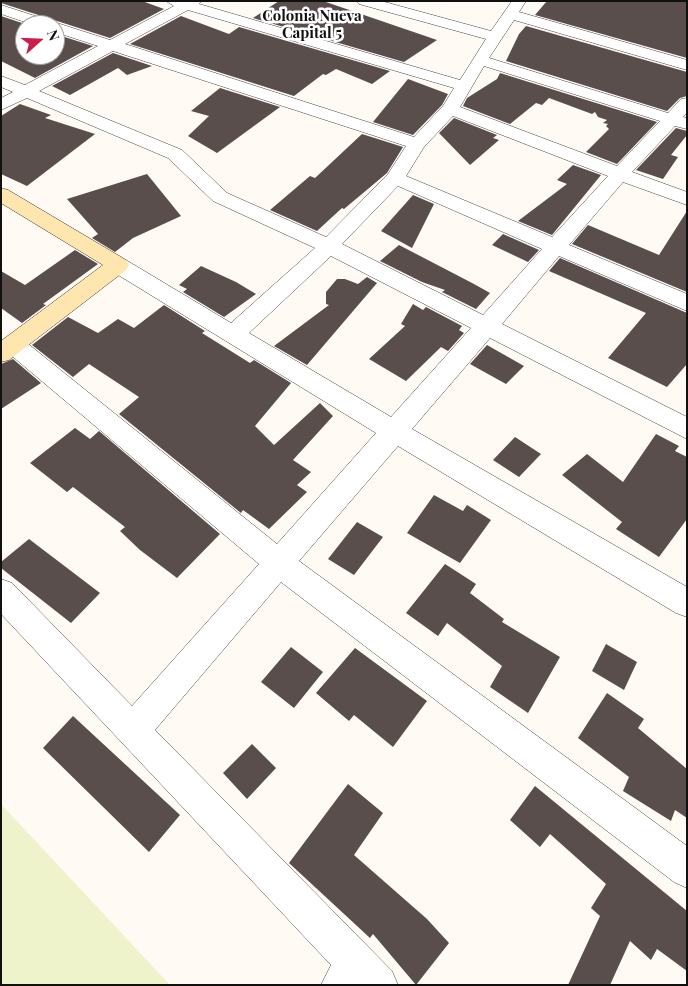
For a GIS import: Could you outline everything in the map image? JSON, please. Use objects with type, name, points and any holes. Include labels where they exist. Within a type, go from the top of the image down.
[{"type":"street","points":[[364,1],[495,37]]},
{"type":"street","points":[[1,105],[185,3],[464,86]]},
{"type":"street","points":[[1,8],[20,15]]},
{"type":"street","points":[[233,334],[328,246],[395,178],[416,144],[450,109],[515,8],[687,65]]},
{"type":"street","points":[[65,30],[416,144]]},
{"type":"street","points":[[480,60],[682,115]]},
{"type":"street","points":[[1,81],[175,154],[220,197],[328,246],[687,429]]},
{"type":"street","points":[[450,109],[687,199]]},
{"type":"street","points":[[133,730],[396,432],[620,173],[682,115]]},
{"type":"street","points":[[395,178],[687,303]]},
{"type":"street","points":[[1,194],[396,432],[687,603]]},
{"type":"street","points":[[118,264],[8,350],[279,563],[687,869]]},
{"type":"street","points":[[1,593],[133,730],[359,978]]},
{"type":"green space","points":[[1,804],[170,985],[1,985]]},
{"type":"building","points":[[1,1],[142,1],[164,9],[110,38],[65,24],[65,15],[38,15],[1,3]]},
{"type":"building","points":[[279,1],[323,1],[437,40],[404,62],[253,18]]},
{"type":"building","points":[[547,1],[687,1],[687,58],[535,15]]},
{"type":"building","points":[[1,16],[15,21],[15,65],[59,65],[35,78],[1,61]]},
{"type":"building","points":[[181,16],[229,34],[239,27],[390,71],[372,84],[336,69],[326,75],[323,74],[294,96],[130,44]]},
{"type":"building","points":[[526,26],[687,72],[687,96],[680,98],[667,111],[506,61],[519,34]]},
{"type":"building","points":[[65,37],[93,46],[65,61]]},
{"type":"building","points":[[113,53],[152,66],[127,75],[118,68],[70,95],[52,86]]},
{"type":"building","points":[[500,73],[657,122],[617,164],[586,152],[609,129],[606,126],[608,124],[603,123],[607,120],[598,117],[595,112],[592,114],[549,98],[542,105],[536,103],[510,124],[463,106],[467,98],[497,79]]},
{"type":"building","points":[[408,79],[448,94],[442,105],[413,135],[373,122]]},
{"type":"building","points":[[220,88],[280,107],[217,153],[188,136],[209,116],[191,111]]},
{"type":"building","points":[[20,104],[51,115],[45,118],[95,134],[27,186],[1,174],[1,116]]},
{"type":"building","points":[[454,118],[497,135],[493,138],[499,140],[470,165],[439,133]]},
{"type":"building","points":[[676,128],[687,131],[687,135],[671,155],[678,157],[663,179],[636,170]]},
{"type":"building","points":[[362,134],[403,147],[387,173],[344,209],[342,208],[317,231],[270,210],[310,176],[315,178]]},
{"type":"building","points":[[573,165],[601,175],[552,235],[518,221],[567,184],[557,180]]},
{"type":"building","points":[[147,174],[181,216],[133,238],[115,252],[92,238],[98,234],[67,199]]},
{"type":"building","points":[[413,195],[434,204],[412,248],[381,231]]},
{"type":"building","points":[[687,211],[687,292],[572,244],[588,225],[659,255]]},
{"type":"building","points":[[503,234],[539,250],[528,262],[492,245]]},
{"type":"building","points":[[399,245],[490,293],[476,309],[442,292],[445,290],[422,282],[380,261]]},
{"type":"building","points":[[75,250],[98,264],[43,304],[46,305],[22,323],[1,308],[1,271],[25,285]]},
{"type":"building","points":[[560,258],[687,313],[687,364],[667,387],[608,358],[646,313],[549,271]]},
{"type":"building","points":[[201,266],[236,282],[256,294],[224,317],[183,292],[187,289],[179,285]]},
{"type":"building","points":[[367,277],[377,283],[307,365],[274,346],[329,305],[326,304],[326,292],[337,279],[345,279],[358,284]]},
{"type":"building","points":[[413,304],[423,310],[426,307],[462,326],[459,330],[464,333],[448,351],[441,347],[406,381],[369,359],[405,326],[401,324]]},
{"type":"building","points":[[164,305],[205,331],[202,333],[250,363],[254,360],[291,383],[255,426],[274,445],[320,403],[333,416],[293,460],[311,472],[297,485],[307,492],[269,529],[243,510],[241,513],[119,414],[139,397],[89,364],[73,377],[32,345],[68,317],[98,333],[118,319],[134,328]]},
{"type":"building","points":[[487,345],[524,366],[506,384],[470,364]]},
{"type":"building","points":[[13,359],[41,383],[1,409],[1,364]]},
{"type":"building","points":[[75,428],[90,439],[99,431],[220,534],[177,578],[140,550],[120,531],[125,527],[73,487],[67,492],[30,463]]},
{"type":"building","points":[[656,434],[679,446],[675,451],[687,457],[687,519],[659,557],[616,529],[622,522],[562,475],[587,454],[623,482]]},
{"type":"building","points":[[515,437],[541,454],[519,477],[493,460]]},
{"type":"building","points":[[434,495],[463,511],[467,505],[491,520],[460,563],[407,533]]},
{"type":"building","points":[[357,522],[383,537],[354,575],[328,559]]},
{"type":"building","points":[[29,539],[100,593],[71,623],[1,568],[1,562]]},
{"type":"building","points":[[445,564],[476,584],[470,593],[504,619],[502,622],[560,657],[528,713],[490,687],[502,666],[447,623],[438,636],[406,613]]},
{"type":"building","points":[[606,644],[637,662],[624,690],[592,671]]},
{"type":"building","points":[[291,647],[323,672],[294,708],[261,682]]},
{"type":"building","points":[[355,648],[427,701],[393,747],[354,715],[349,721],[316,693]]},
{"type":"building","points":[[607,693],[644,719],[638,728],[687,769],[687,818],[675,810],[671,821],[623,791],[629,777],[578,738]]},
{"type":"building","points":[[73,716],[180,815],[149,852],[43,748]]},
{"type":"building","points":[[252,744],[276,768],[247,799],[223,773]]},
{"type":"building","points":[[348,784],[383,813],[354,855],[427,919],[449,943],[416,985],[373,934],[370,938],[289,863]]},
{"type":"building","points":[[535,786],[687,911],[687,971],[657,949],[651,960],[630,941],[610,985],[568,985],[600,916],[591,908],[606,884],[550,834],[540,847],[510,820]]},
{"type":"district","name":"Colonia Nueva Capital 5","points":[[312,24]]}]
